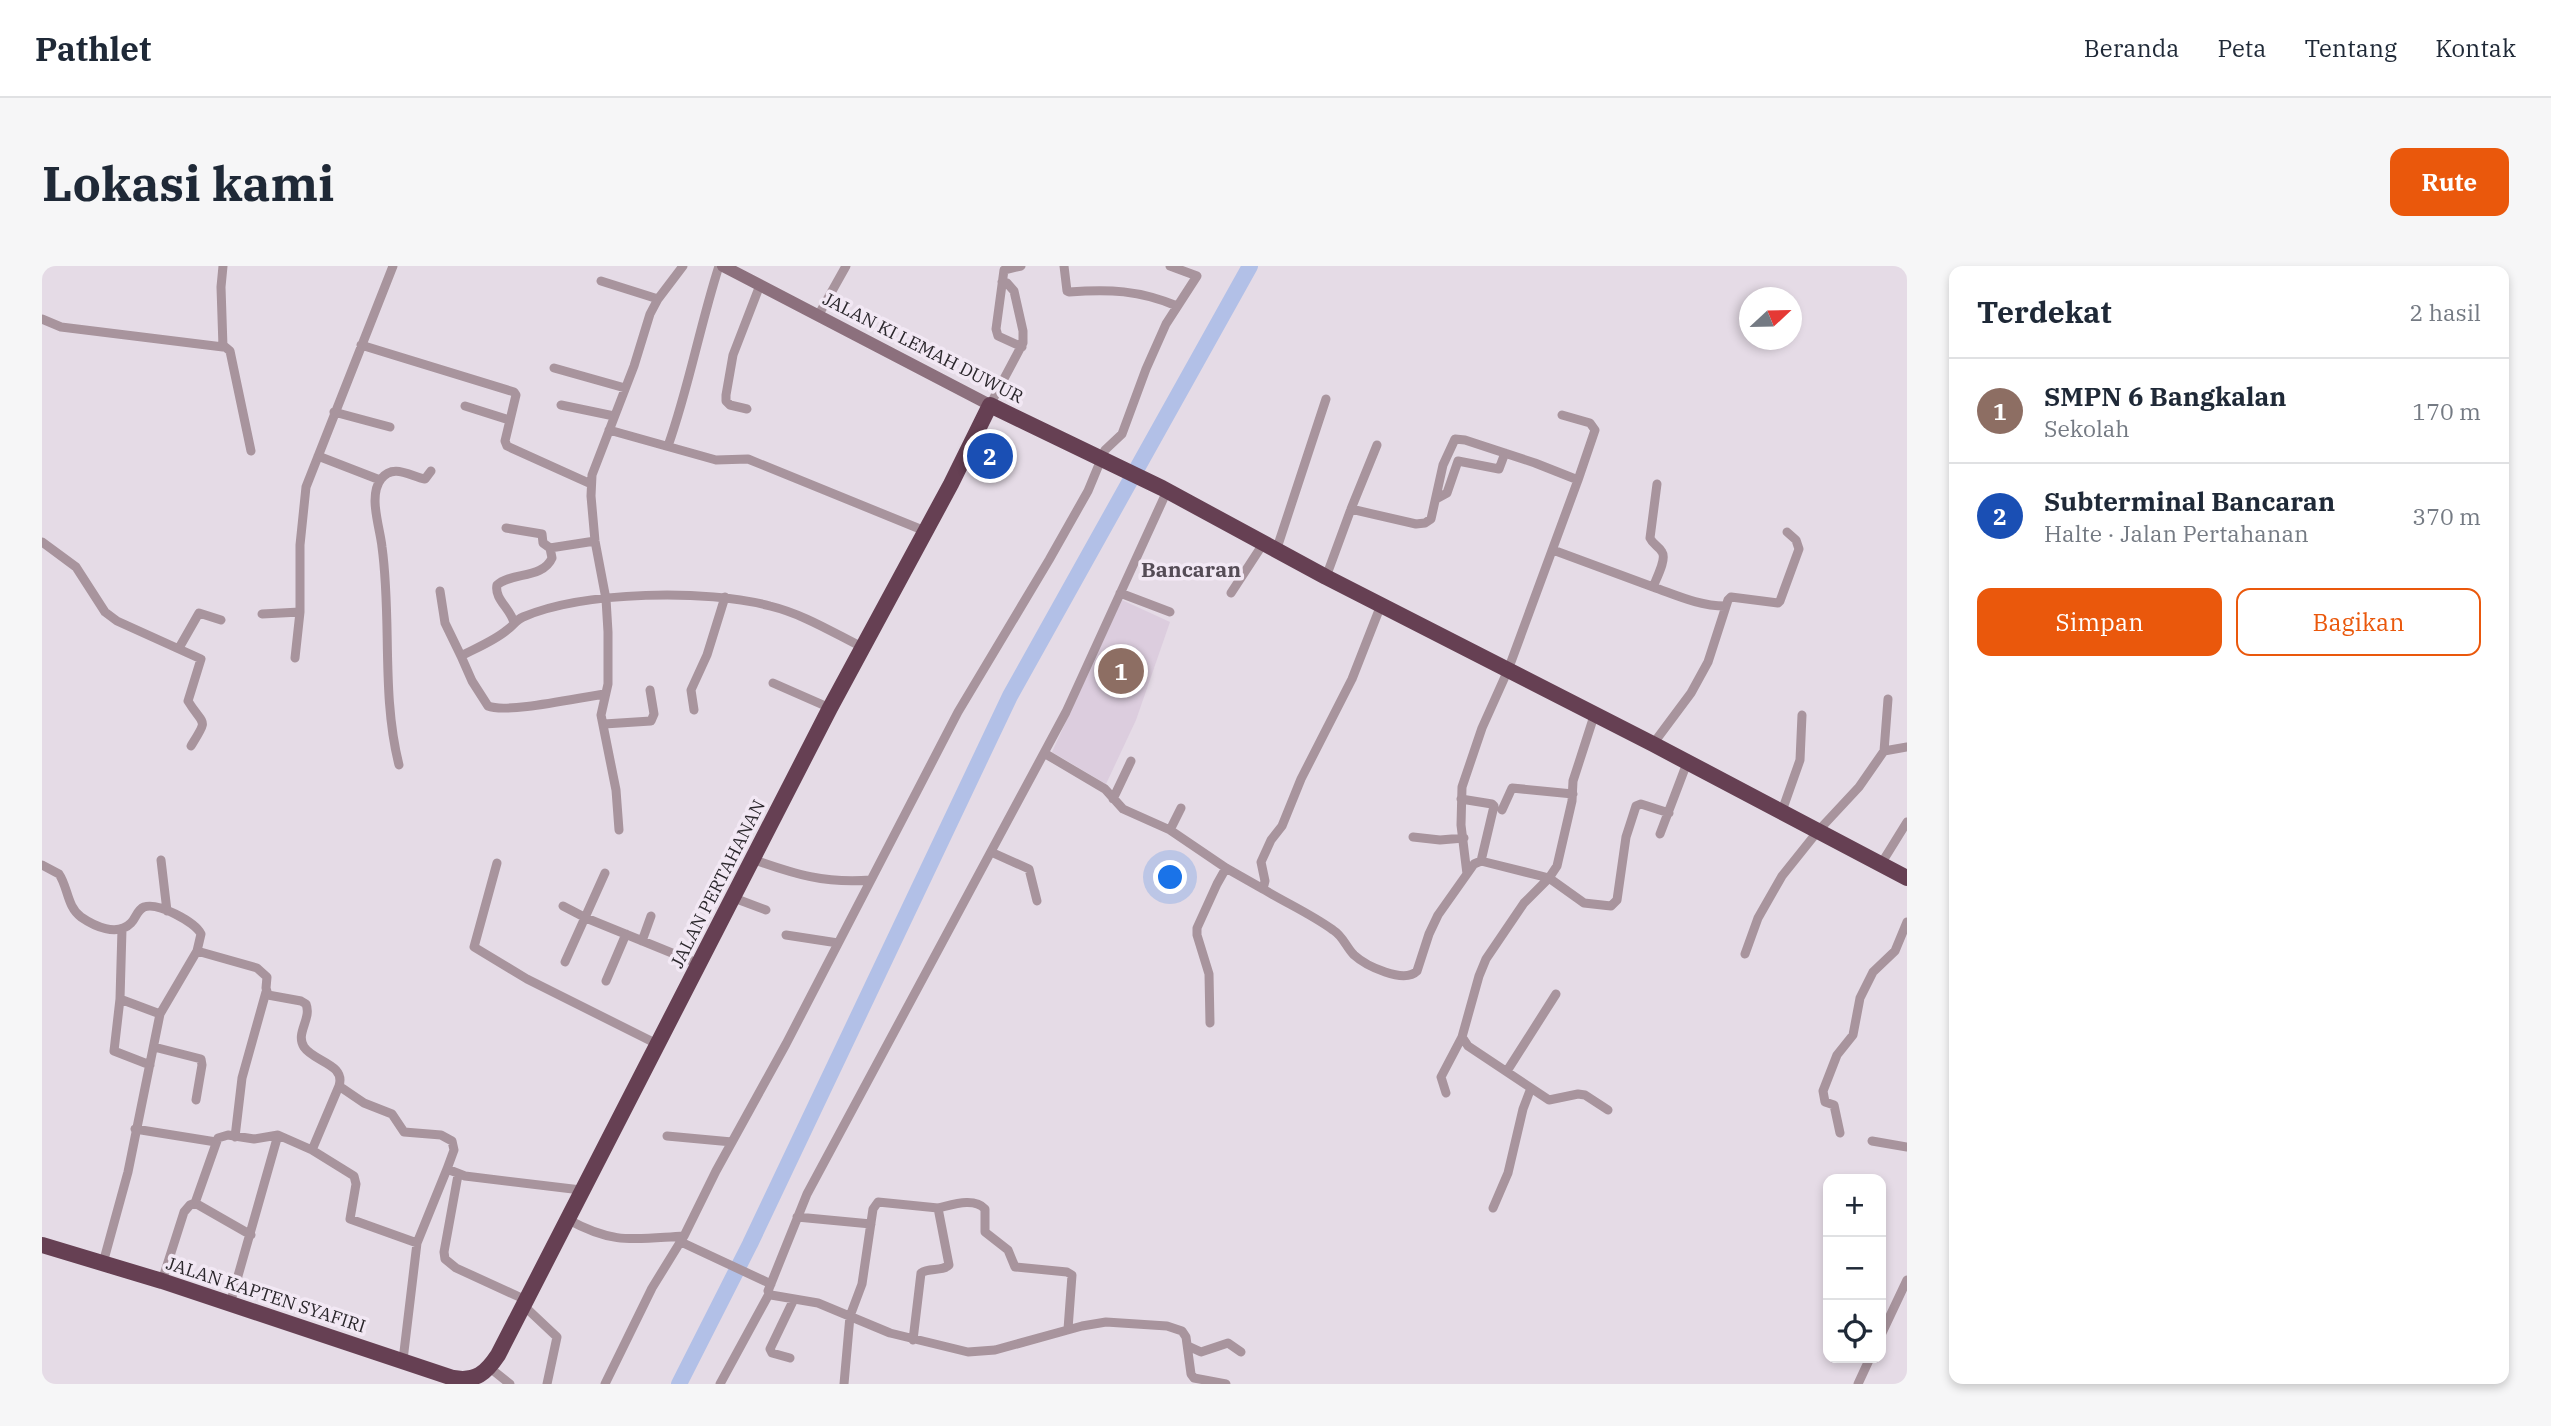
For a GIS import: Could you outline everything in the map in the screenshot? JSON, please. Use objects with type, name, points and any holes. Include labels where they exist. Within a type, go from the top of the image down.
[{"type":"highway","name":"JALAN KI LEMAH DUWUR","points":[[990,405],[1165,489],[1326,577],[1653,744],[1907,878]]},
{"type":"highway","name":"JALAN PERTAHANAN","points":[[473,1377],[524,1303],[734,898],[751,859],[990,405]]},
{"type":"highway","name":"JALAN KAPTEN SYAFIRI","points":[[42,1245],[162,1281],[403,1360],[473,1377]]},
{"type":"main road","name":"JALAN KI LEMAH DUWUR","points":[[721,266],[990,405]]},
{"type":"street","points":[[223,266],[221,288],[224,346]]},
{"type":"street","points":[[295,658],[300,612],[300,545],[306,487],[393,266]]},
{"type":"street","points":[[620,830],[601,711],[606,694],[608,656],[606,599],[595,541],[592,474],[625,388],[640,339],[658,299],[683,266]]},
{"type":"street","points":[[668,446],[678,419],[706,307],[721,266]]},
{"type":"street","points":[[818,316],[846,266]]},
{"type":"street","points":[[1021,266],[1004,271],[996,333],[1022,347]]},
{"type":"street","points":[[1064,266],[1069,292],[1113,290],[1148,295],[1177,306]]},
{"type":"street","points":[[605,1384],[652,1288],[682,1239],[958,712],[1088,491],[1104,460],[1105,450],[1122,434],[1146,369],[1177,306],[1196,276],[1170,266]]},
{"type":"street","points":[[601,281],[658,299]]},
{"type":"street","points":[[990,405],[1022,347],[1023,331],[1014,291],[1007,283],[1002,282]]},
{"type":"street","points":[[747,409],[730,405],[726,401],[726,395],[733,355],[760,285]]},
{"type":"street","points":[[42,319],[61,327],[224,346],[230,351],[251,451]]},
{"type":"street","points":[[361,345],[514,392],[516,395],[505,441],[507,446],[591,484]]},
{"type":"street","points":[[554,368],[625,388]]},
{"type":"street","points":[[1231,593],[1269,547],[1326,399]]},
{"type":"street","points":[[561,405],[614,416]]},
{"type":"street","points":[[466,406],[509,419]]},
{"type":"street","points":[[334,412],[390,427]]},
{"type":"street","points":[[1467,874],[1461,799],[1466,774],[1482,727],[1508,670],[1553,550],[1564,512],[1595,430],[1590,423],[1562,415]]},
{"type":"street","points":[[609,430],[716,460],[748,459],[925,531]]},
{"type":"street","points":[[1351,509],[1422,524],[1431,519],[1443,465],[1455,439],[1505,453],[1578,480]]},
{"type":"street","points":[[1326,577],[1377,445]]},
{"type":"street","points":[[1436,499],[1447,493],[1458,461],[1499,469],[1505,453]]},
{"type":"street","points":[[318,456],[380,480]]},
{"type":"street","points":[[399,765],[391,705],[385,569],[376,514],[380,480],[393,470],[425,479],[431,471]]},
{"type":"street","points":[[1653,587],[1663,556],[1662,551],[1652,544],[1650,538],[1657,484]]},
{"type":"street","points":[[720,1384],[770,1289],[807,1194],[1066,712],[1165,489]]},
{"type":"street","points":[[506,528],[540,533],[543,543],[550,548],[552,558],[546,565],[526,575],[506,579],[497,585],[495,590],[510,611],[514,623]]},
{"type":"street","points":[[1653,744],[1692,693],[1708,662],[1725,606],[1731,597],[1779,603],[1799,549],[1796,540],[1787,532]]},
{"type":"street","points":[[550,548],[595,541]]},
{"type":"street","points":[[42,542],[83,575],[105,612],[117,621],[199,657],[202,661],[188,701],[204,726],[191,746]]},
{"type":"street","points":[[1553,550],[1692,601],[1725,606]]},
{"type":"street","points":[[440,591],[445,623],[472,681],[488,706],[492,708],[606,694]]},
{"type":"street","points":[[1120,593],[1170,612]]},
{"type":"street","points":[[461,656],[505,632],[524,616],[554,607],[606,599],[680,594],[725,597],[770,606],[797,614],[862,647]]},
{"type":"street","points":[[694,710],[691,690],[707,655],[725,597]]},
{"type":"street","points":[[1263,889],[1265,881],[1261,862],[1271,840],[1282,826],[1301,779],[1352,678],[1381,605]]},
{"type":"street","points":[[262,614],[300,612]]},
{"type":"street","points":[[179,648],[199,613],[221,620]]},
{"type":"street","points":[[773,683],[830,708]]},
{"type":"street","points":[[604,724],[650,721],[654,714],[650,690]]},
{"type":"street","points":[[1745,954],[1771,893],[1818,831],[1859,787],[1884,751],[1888,698]]},
{"type":"street","points":[[1782,811],[1800,760],[1802,715]]},
{"type":"street","points":[[1446,1093],[1441,1077],[1462,1037],[1486,959],[1524,903],[1555,871],[1573,794],[1573,780],[1594,716]]},
{"type":"street","points":[[1884,751],[1907,747]]},
{"type":"street","points":[[1044,753],[1105,789],[1123,809],[1170,830],[1226,868],[1336,931],[1355,956],[1368,965],[1407,977],[1417,971],[1438,915],[1474,864],[1481,861],[1549,878],[1584,903],[1594,906],[1615,904],[1626,837],[1636,806],[1641,804],[1669,813]]},
{"type":"street","points":[[1114,799],[1131,761]]},
{"type":"street","points":[[1660,834],[1687,763]]},
{"type":"street","points":[[1502,810],[1512,788],[1573,794]]},
{"type":"street","points":[[1461,799],[1494,806],[1481,861]]},
{"type":"street","points":[[1170,830],[1181,808]]},
{"type":"street","points":[[1881,864],[1907,822]]},
{"type":"street","points":[[1413,837],[1448,841],[1464,838]]},
{"type":"street","points":[[991,852],[1031,871],[1037,901]]},
{"type":"street","points":[[751,859],[815,879],[841,882],[871,880]]},
{"type":"street","points":[[161,860],[167,911]]},
{"type":"street","points":[[496,863],[474,947],[527,979],[657,1044]]},
{"type":"street","points":[[42,865],[59,874],[70,902],[80,917],[106,929],[122,929],[131,923],[144,907],[150,906],[167,911],[198,929],[201,941],[160,1014],[128,1172],[103,1263]]},
{"type":"street","points":[[1210,1023],[1209,974],[1197,928],[1226,868]]},
{"type":"street","points":[[565,962],[605,873]]},
{"type":"street","points":[[734,898],[766,910]]},
{"type":"street","points":[[563,906],[699,964]]},
{"type":"street","points":[[642,941],[651,916]]},
{"type":"street","points":[[1840,1133],[1834,1105],[1825,1102],[1823,1096],[1827,1080],[1837,1055],[1853,1035],[1860,998],[1873,972],[1895,951],[1907,922]]},
{"type":"street","points":[[122,929],[120,999],[114,1051],[150,1065]]},
{"type":"street","points":[[606,981],[626,934]]},
{"type":"street","points":[[786,935],[838,943]]},
{"type":"street","points":[[197,951],[257,968],[267,977],[266,992],[242,1077],[235,1137]]},
{"type":"street","points":[[266,992],[273,997],[306,1004],[308,1014],[301,1036],[304,1046],[337,1071],[341,1080],[312,1150]]},
{"type":"street","points":[[1507,1072],[1556,994]]},
{"type":"street","points":[[120,999],[160,1014]]},
{"type":"street","points":[[1462,1037],[1468,1046],[1552,1101],[1578,1094],[1585,1095],[1608,1110]]},
{"type":"street","points":[[154,1047],[202,1061],[196,1100]]},
{"type":"street","points":[[339,1086],[364,1103],[392,1114],[404,1132],[448,1138],[454,1147],[417,1242],[403,1360]]},
{"type":"street","points":[[1493,1208],[1508,1173],[1523,1109],[1531,1088]]},
{"type":"street","points":[[135,1129],[216,1142]]},
{"type":"street","points":[[162,1281],[184,1212],[195,1203],[216,1142],[223,1135],[254,1139],[278,1135],[312,1150],[354,1176],[356,1184],[348,1215],[353,1222],[417,1242]]},
{"type":"street","points":[[230,1304],[278,1135]]},
{"type":"street","points":[[667,1136],[732,1142]]},
{"type":"street","points":[[1872,1141],[1907,1147]]},
{"type":"street","points":[[447,1169],[458,1175],[581,1190]]},
{"type":"street","points":[[458,1175],[444,1252],[446,1259],[456,1268],[524,1303],[557,1337],[547,1384]]},
{"type":"street","points":[[844,1384],[850,1316],[862,1284],[873,1209],[878,1202],[937,1208],[968,1202],[979,1203],[985,1209],[985,1232],[1008,1250],[1015,1267],[1066,1272],[1072,1275],[1068,1329]]},
{"type":"street","points":[[195,1203],[251,1235]]},
{"type":"street","points":[[913,1340],[921,1273],[949,1265],[937,1208]]},
{"type":"street","points":[[797,1217],[871,1224]]},
{"type":"street","points":[[567,1219],[588,1231],[623,1240],[682,1239],[722,1263],[761,1281],[770,1289],[794,1299],[818,1303],[913,1340],[968,1352],[995,1350],[1068,1329],[1120,1322],[1167,1326],[1182,1331],[1188,1346],[1191,1374],[1194,1378],[1226,1384]]},
{"type":"street","points":[[1886,1324],[1907,1280]]},
{"type":"street","points":[[790,1358],[772,1353],[771,1349],[794,1299]]},
{"type":"street","points":[[1188,1346],[1200,1352],[1228,1343],[1241,1352]]},
{"type":"street","points":[[1858,1384],[1868,1363]]},
{"type":"street","points":[[473,1377],[510,1384]]},
{"type":"shaded area","points":[[1122,600],[1170,622],[1136,720],[1106,784],[1052,752]]},
{"type":"waterway","points":[[679,1384],[750,1244],[1010,696],[1250,266]]},
{"type":"place","name":"Subterminal Bancaran","points":[[990,456]]},
{"type":"place","name":"SMPN 6 Bangkalan","points":[[1121,671]]},
{"type":"district","name":"Bancaran","points":[[1191,570]]}]
